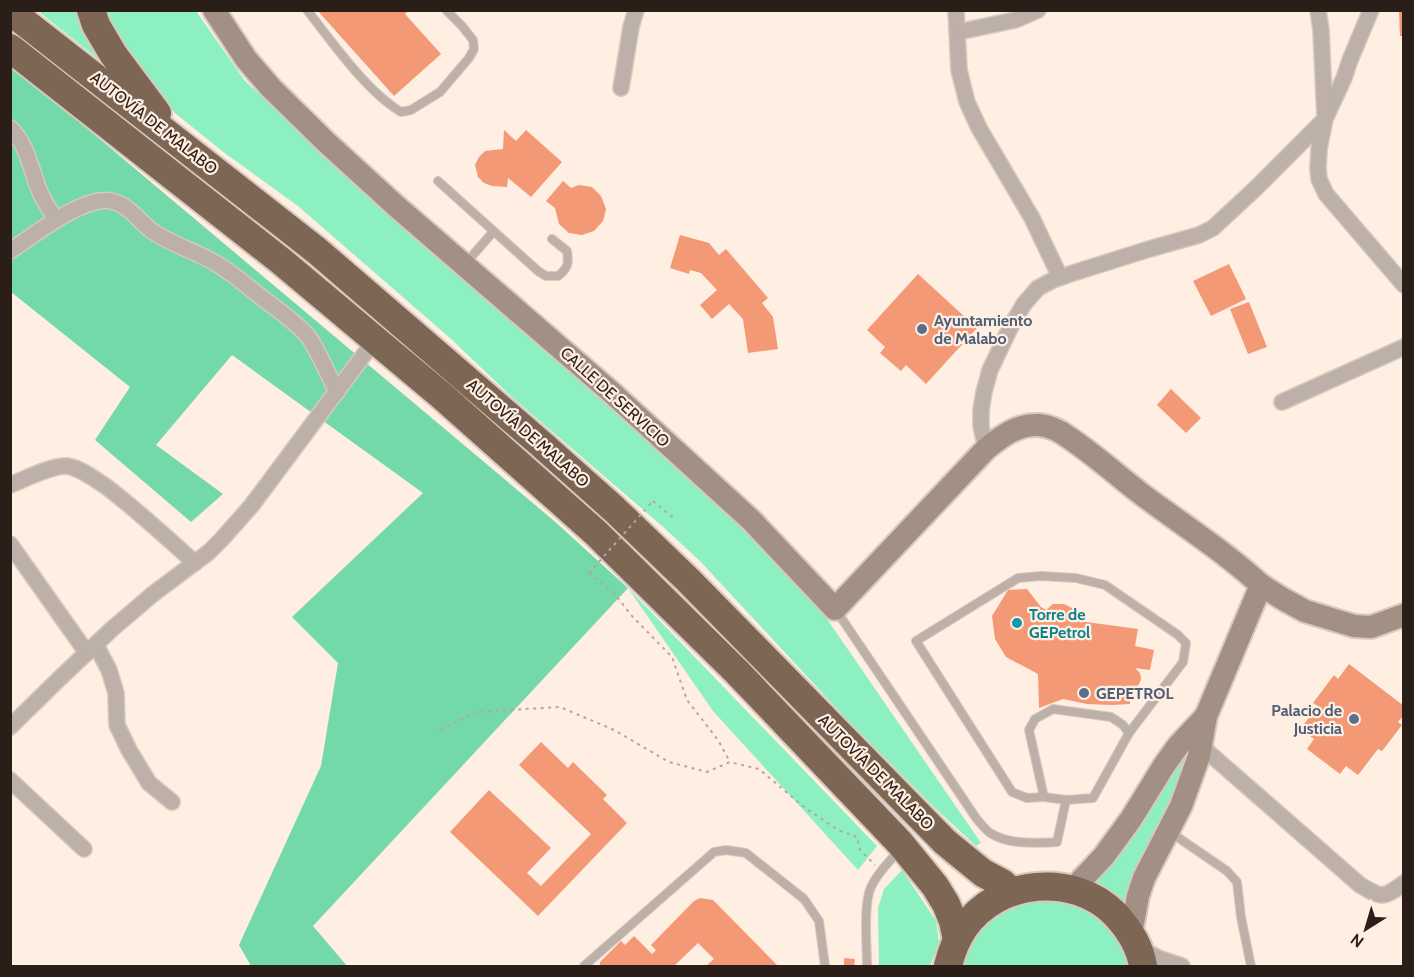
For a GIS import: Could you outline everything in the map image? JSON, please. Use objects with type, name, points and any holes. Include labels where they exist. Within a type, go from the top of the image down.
[{"type":"highway","points":[[91,10],[96,25],[113,54],[185,147]]},
{"type":"highway","name":"AUTOVÍA DE MALABO","points":[[10,11],[316,250],[606,502],[688,580],[945,842],[983,873],[1002,883],[1012,892]]},
{"type":"highway","name":"AUTOVÍA DE MALABO","points":[[11,48],[281,261],[442,396],[597,533],[737,672],[903,846],[935,886],[946,904],[957,940]]},
{"type":"highway","points":[[948,966],[957,940],[975,915],[1012,892],[1042,886],[1072,890],[1105,906],[1122,922],[1137,949]]},
{"type":"street","name":"CALLE DE SERVICIO","points":[[214,10],[246,59],[271,88],[326,142],[396,206],[611,392],[752,520],[835,609]]},
{"type":"street","points":[[621,88],[636,10]]},
{"type":"street","points":[[956,10],[959,70],[967,102],[979,128],[1032,218],[1060,277]]},
{"type":"street","points":[[958,32],[1015,20],[1038,10]]},
{"type":"street","points":[[986,449],[981,426],[981,410],[990,370],[1024,304],[1038,288],[1060,277],[1199,236],[1213,228],[1325,119],[1318,10]]},
{"type":"street","points":[[1371,10],[1325,119],[1319,148],[1319,179],[1326,194],[1404,285]]},
{"type":"street","points":[[10,128],[16,134],[29,158],[38,189],[56,220]]},
{"type":"street","points":[[10,251],[80,207],[95,201],[112,201],[128,209],[151,230],[171,242],[219,265],[288,318],[309,337],[337,392]]},
{"type":"street","points":[[10,727],[91,649],[153,594],[195,563],[222,539],[252,505],[375,340]]},
{"type":"street","points":[[1282,402],[1404,347]]},
{"type":"street","points":[[835,609],[986,449],[1016,428],[1040,425],[1067,436],[1244,569],[1261,585],[1305,611],[1354,626],[1371,627],[1404,615]]},
{"type":"street","points":[[10,485],[43,471],[66,466],[80,471],[129,503],[195,563]]},
{"type":"street","points":[[10,544],[109,670],[116,693],[117,725],[149,783],[171,802]]},
{"type":"street","points":[[1182,966],[1137,949],[1138,896],[1144,878],[1181,806],[1201,746],[1206,716],[1261,585]]},
{"type":"street","points":[[1072,890],[1104,856],[1131,819],[1171,755],[1206,716]]},
{"type":"street","points":[[1201,746],[1360,885],[1378,895],[1390,893],[1404,883]]},
{"type":"street","points":[[10,780],[84,849]]},
{"type":"lane","points":[[307,10],[386,103],[401,112],[411,110],[440,92],[474,49],[473,40],[446,10]]},
{"type":"lane","points":[[438,181],[493,232],[546,276],[558,276],[566,270],[568,261],[567,251],[552,239]]},
{"type":"lane","points":[[464,265],[493,232]]},
{"type":"lane","points":[[1061,576],[1105,585],[1178,635],[1186,643],[1183,663],[1129,733],[1093,798],[1066,800],[1044,797],[1027,798],[1012,792],[916,641],[1018,578],[1061,576]]},
{"type":"lane","name":"CALLE DE SERVICIO","points":[[835,609],[976,819],[989,832],[1002,838],[1025,842],[1057,842],[1066,800]]},
{"type":"lane","points":[[1044,797],[1029,730],[1035,719],[1053,709],[1111,717],[1123,724],[1129,733]]},
{"type":"lane","points":[[1169,831],[1227,871],[1237,882],[1251,966]]},
{"type":"lane","points":[[867,966],[867,911],[870,889],[881,871],[903,846]]},
{"type":"lane","points":[[584,966],[714,852],[726,850],[746,853],[804,899],[819,921],[825,966]]},
{"type":"path","points":[[676,520],[653,501],[589,573],[615,594],[631,615],[672,657],[687,700],[718,740],[730,762]]},
{"type":"path","points":[[440,730],[476,712],[560,707],[614,730],[669,762],[708,772],[730,762],[759,769],[804,807],[838,830],[857,837],[860,850],[881,871]]},
{"type":"green space","points":[[38,11],[84,11],[132,86]]},
{"type":"green space","points":[[104,11],[196,11],[245,81],[383,206],[727,509],[827,619],[981,843],[976,846],[935,808],[852,725],[701,562],[661,525],[512,397],[450,338],[298,206],[222,151],[175,113],[124,52]]},
{"type":"green space","points":[[10,67],[33,83],[553,520],[628,588],[313,926],[347,966],[251,966],[239,945],[321,766],[338,663],[292,617],[423,493],[232,355],[156,445],[223,494],[191,522],[95,440],[130,387],[11,292]]},
{"type":"green space","points":[[628,588],[877,846],[858,870],[713,711]]},
{"type":"green space","points":[[1194,737],[1189,766],[1128,912],[1119,899],[1084,881]]},
{"type":"green space","points":[[902,870],[936,921],[939,942],[930,966],[879,966],[878,908],[884,889]]},
{"type":"green space","points":[[1050,898],[1078,904],[1102,919],[1121,941],[1131,966],[962,966],[969,945],[991,918],[1021,902]]},
{"type":"building","points":[[317,10],[409,10],[405,14],[441,54],[394,96]]},
{"type":"building","points":[[1399,10],[1404,10],[1404,36],[1400,36]]},
{"type":"building","points":[[504,130],[516,141],[526,130],[562,162],[531,197],[508,178],[507,187],[492,186],[484,183],[478,177],[475,165],[479,157],[485,151],[503,149]]},
{"type":"building","points":[[563,181],[571,188],[579,185],[592,187],[601,196],[606,209],[603,221],[594,231],[582,235],[569,233],[559,224],[555,208],[546,201]]},
{"type":"building","points":[[680,235],[709,243],[719,255],[726,249],[768,298],[762,303],[773,317],[778,349],[748,353],[743,319],[729,304],[712,319],[700,305],[717,290],[701,273],[690,270],[689,274],[670,268]]},
{"type":"building","points":[[1229,264],[1246,299],[1211,316],[1193,281]]},
{"type":"building","name":"Ayuntamiento de Malabo","points":[[918,274],[977,328],[926,384],[906,365],[901,371],[880,353],[885,347],[867,330]]},
{"type":"building","points":[[1249,302],[1267,347],[1248,354],[1230,309]]},
{"type":"building","points":[[1171,389],[1201,418],[1186,433],[1157,405]]},
{"type":"building","points":[[1027,589],[1046,610],[1053,604],[1064,604],[1072,608],[1079,621],[1138,629],[1135,646],[1154,650],[1150,670],[1135,668],[1140,673],[1141,679],[1134,690],[1130,691],[1130,704],[1087,704],[1063,699],[1039,708],[1038,674],[1006,657],[995,639],[992,616],[1008,590]]},
{"type":"building","name":"Palacio de Justicia","points":[[1349,664],[1404,706],[1404,715],[1398,722],[1402,725],[1382,751],[1378,749],[1358,775],[1346,766],[1340,774],[1307,749],[1314,739],[1300,729],[1318,706],[1313,703],[1334,675],[1338,679]]},
{"type":"building","points":[[541,742],[568,768],[573,762],[607,795],[603,799],[627,823],[538,916],[450,832],[489,790],[551,848],[527,873],[541,886],[591,834],[519,765]]},
{"type":"building","points":[[700,898],[713,900],[778,966],[706,966],[714,959],[698,943],[674,966],[600,966],[600,962],[621,941],[625,945],[634,936],[652,954],[656,950],[651,945],[694,901]]},
{"type":"building","points":[[844,958],[855,959],[854,966],[844,966]]},
{"type":"place","name":"Ayuntamiento de Malabo","points":[[922,329]]},
{"type":"place","name":"Torre de GEPetrol","points":[[1017,623]]},
{"type":"place","name":"GEPETROL","points":[[1084,693]]},
{"type":"place","name":"Palacio de Justicia","points":[[1354,719]]}]
